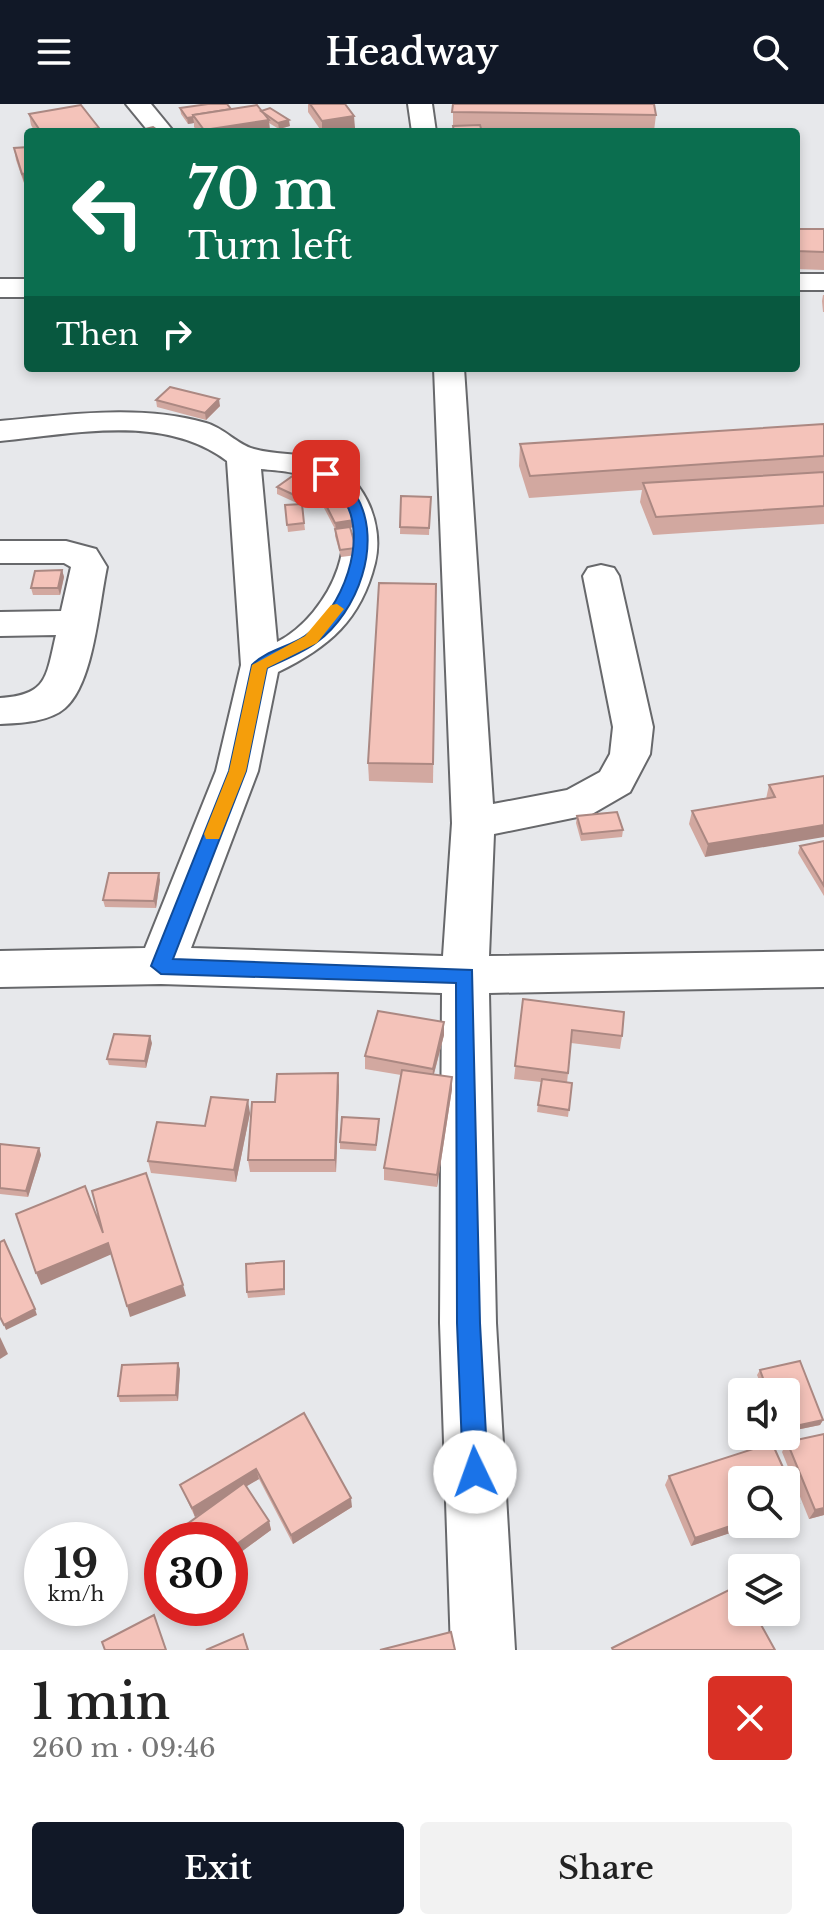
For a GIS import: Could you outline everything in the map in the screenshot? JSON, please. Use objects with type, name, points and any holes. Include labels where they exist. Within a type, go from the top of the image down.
[{"type":"street","points":[[138,104],[159,128]]},
{"type":"street","points":[[420,104],[423,128]]},
{"type":"street","points":[[800,282],[824,282]]},
{"type":"street","points":[[0,288],[24,288]]},
{"type":"street","points":[[449,372],[473,823],[465,975],[468,1323],[483,1650]]},
{"type":"street","points":[[0,431],[94,424],[167,425],[199,431],[243,458],[297,465],[326,474],[350,497],[362,529],[355,576],[329,622],[311,639],[260,665]]},
{"type":"street","points":[[161,966],[237,771],[260,665],[243,458]]},
{"type":"street","points":[[0,552],[66,552],[83,557],[89,567],[62,690],[48,704],[28,711],[0,711]]},
{"type":"street","points":[[473,823],[577,803],[615,782],[630,754],[633,727],[601,576]]},
{"type":"street","points":[[0,624],[77,623]]},
{"type":"street","points":[[0,969],[161,966],[465,975],[824,969]]},
{"type":"building","points":[[227,104],[231,109],[187,118],[180,108]]},
{"type":"building","points":[[310,104],[345,104],[354,116],[322,121]]},
{"type":"building","points":[[453,104],[654,104],[656,115],[452,112]]},
{"type":"building","points":[[81,105],[99,128],[38,128],[29,114]]},
{"type":"building","points":[[257,105],[269,120],[203,128],[193,115]]},
{"type":"building","points":[[270,108],[289,120],[278,123],[261,111]]},
{"type":"building","points":[[480,125],[481,128],[453,128]]},
{"type":"building","points":[[24,147],[24,174],[22,174],[14,148]]},
{"type":"building","points":[[800,229],[824,229],[824,252],[800,251]]},
{"type":"building","points":[[170,387],[219,399],[205,413],[156,400]]},
{"type":"building","points":[[824,424],[824,456],[530,476],[520,444]]},
{"type":"building","points":[[301,470],[329,484],[305,500],[277,487]]},
{"type":"building","points":[[824,472],[824,506],[656,517],[643,483]]},
{"type":"building","points":[[401,496],[431,497],[429,528],[400,527]]},
{"type":"building","points":[[343,497],[354,520],[335,523],[324,501]]},
{"type":"building","points":[[302,504],[304,523],[287,525],[285,505]]},
{"type":"building","points":[[350,527],[356,548],[340,550],[335,529]]},
{"type":"building","points":[[62,570],[58,588],[31,588],[35,571]]},
{"type":"building","points":[[379,583],[436,584],[433,764],[368,763]]},
{"type":"building","points":[[824,776],[824,825],[708,844],[692,811],[775,797],[769,785]]},
{"type":"building","points":[[617,812],[623,830],[582,834],[577,816]]},
{"type":"building","points":[[824,841],[824,886],[800,846]]},
{"type":"building","points":[[109,873],[159,873],[154,901],[103,900]]},
{"type":"building","points":[[523,999],[624,1012],[622,1036],[572,1030],[568,1073],[515,1066]]},
{"type":"building","points":[[378,1011],[444,1022],[433,1069],[365,1056]]},
{"type":"building","points":[[114,1034],[150,1036],[145,1061],[107,1059]]},
{"type":"building","points":[[402,1070],[452,1077],[437,1175],[384,1168]]},
{"type":"building","points":[[338,1073],[335,1160],[248,1160],[252,1102],[275,1102],[277,1074]]},
{"type":"building","points":[[542,1079],[572,1083],[569,1110],[538,1105]]},
{"type":"building","points":[[211,1097],[248,1100],[234,1170],[148,1161],[157,1122],[205,1126]]},
{"type":"building","points":[[342,1117],[379,1119],[376,1145],[340,1142]]},
{"type":"building","points":[[0,1144],[39,1148],[26,1191],[0,1188]]},
{"type":"building","points":[[146,1173],[183,1285],[127,1306],[108,1243],[36,1273],[16,1214],[85,1186],[103,1233],[92,1191]]},
{"type":"building","points":[[4,1240],[35,1309],[4,1325],[0,1317],[0,1242]]},
{"type":"building","points":[[284,1261],[284,1289],[247,1292],[246,1264]]},
{"type":"building","points":[[800,1361],[823,1420],[800,1425],[800,1378],[763,1378],[760,1370]]},
{"type":"building","points":[[178,1363],[176,1395],[118,1396],[122,1365]]},
{"type":"building","points":[[304,1413],[351,1498],[291,1535],[256,1469],[192,1508],[180,1485]]},
{"type":"building","points":[[824,1434],[824,1508],[815,1510],[800,1474],[800,1466],[797,1466],[790,1450],[800,1450],[800,1439]]},
{"type":"building","points":[[750,1450],[775,1450],[782,1466],[728,1466],[728,1527],[695,1538],[669,1476]]},
{"type":"building","points":[[244,1483],[269,1521],[248,1536],[248,1522],[190,1522]]},
{"type":"building","points":[[728,1590],[728,1626],[762,1626],[775,1650],[613,1650]]},
{"type":"building","points":[[144,1620],[144,1626],[158,1626],[166,1650],[105,1650],[102,1642]]},
{"type":"building","points":[[451,1632],[455,1650],[380,1650]]},
{"type":"building","points":[[243,1634],[248,1650],[206,1650]]},
{"type":"slow traffic","points":[[212,834],[237,771],[260,665],[311,639],[329,622],[337,609]]},
{"type":"route","points":[[326,474],[350,497],[362,529],[355,576],[329,622],[311,639],[260,665],[237,771],[161,966],[465,975],[468,1323],[475,1472]]}]
